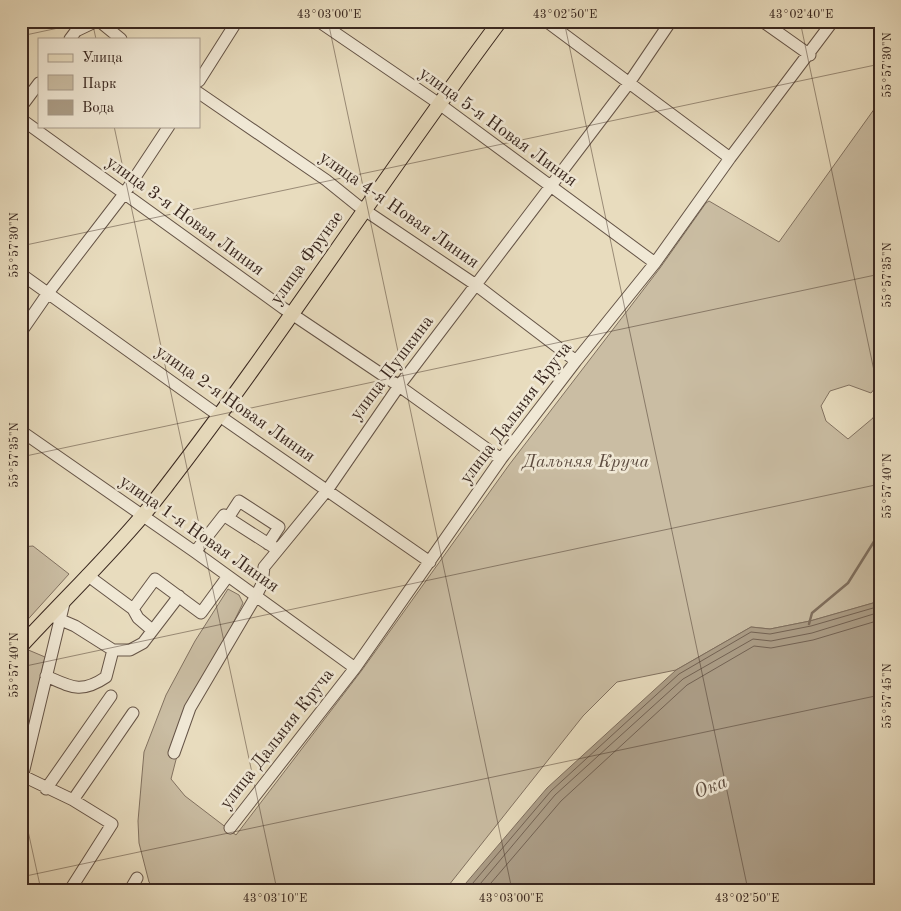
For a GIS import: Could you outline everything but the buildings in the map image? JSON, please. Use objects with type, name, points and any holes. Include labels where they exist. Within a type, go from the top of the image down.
[{"type":"main road","name":"улица Фрунзе","points":[[21,646],[26,631],[55,617],[65,599],[142,515],[219,415],[365,210],[438,103],[500,21]]},
{"type":"street","points":[[71,38],[76,31],[98,21],[120,38]]},
{"type":"street","points":[[200,79],[237,21]]},
{"type":"street","name":"улица 5-я Новая Линия","points":[[318,21],[438,103],[655,263]]},
{"type":"street","points":[[546,21],[730,158]]},
{"type":"street","name":"улица Пушкина","points":[[174,753],[190,708],[262,584],[264,567],[328,489],[399,386],[629,83],[671,21]]},
{"type":"street","points":[[762,21],[810,55]]},
{"type":"street","name":"улица Дальняя Круча","points":[[230,828],[354,668],[501,460],[576,361],[655,263],[730,158],[810,55],[833,21]]},
{"type":"street","points":[[21,107],[38,84]]},
{"type":"street","name":"улица 4-я Новая Линия","points":[[200,94],[326,180],[365,210],[476,285],[576,361]]},
{"type":"street","name":"улица 3-я Новая Линия","points":[[21,119],[291,313],[399,386],[501,460]]},
{"type":"street","points":[[21,332],[48,293],[124,194],[168,128]]},
{"type":"street","name":"улица 2-я Новая Линия","points":[[21,274],[430,562]]},
{"type":"street","name":"улица 1-я Новая Линия","points":[[21,431],[195,552],[354,668]]},
{"type":"street","points":[[228,518],[239,501],[279,527],[268,544]]},
{"type":"street","points":[[195,552],[224,515],[278,550]]},
{"type":"street","points":[[87,575],[133,609],[138,618],[152,630]]},
{"type":"street","points":[[133,609],[155,579],[201,613],[228,576]]},
{"type":"street","points":[[70,890],[112,824],[72,800],[22,779],[46,676],[55,617],[113,650],[130,650],[143,643],[179,596]]},
{"type":"street","points":[[46,676],[72,688],[81,689],[93,686],[106,677],[113,650]]},
{"type":"street","points":[[46,789],[111,696]]},
{"type":"street","points":[[72,800],[134,714]]},
{"type":"street","points":[[130,890],[137,878]]},
{"type":"green space","name":"Дальняя Круча","points":[[880,101],[880,382],[871,393],[849,385],[830,391],[821,406],[826,421],[848,439],[873,418],[880,401],[880,601],[810,621],[770,629],[751,627],[676,670],[617,682],[583,716],[445,890],[156,890],[149,882],[139,843],[138,821],[144,752],[166,695],[195,641],[228,589],[239,595],[243,603],[187,717],[171,779],[185,796],[236,835],[362,670],[509,465],[660,268],[706,203],[709,201],[779,242]]},
{"type":"green space","points":[[33,546],[69,574],[21,627],[21,547]]},
{"type":"green space","points":[[26,649],[45,657],[27,736],[21,734],[21,654]]},
{"type":"water","name":"Ока","points":[[880,601],[880,890],[460,890],[547,788],[676,670],[751,627],[770,629],[810,621]]},
{"type":"waterway","points":[[809,624],[812,613],[848,583],[880,532]]}]
